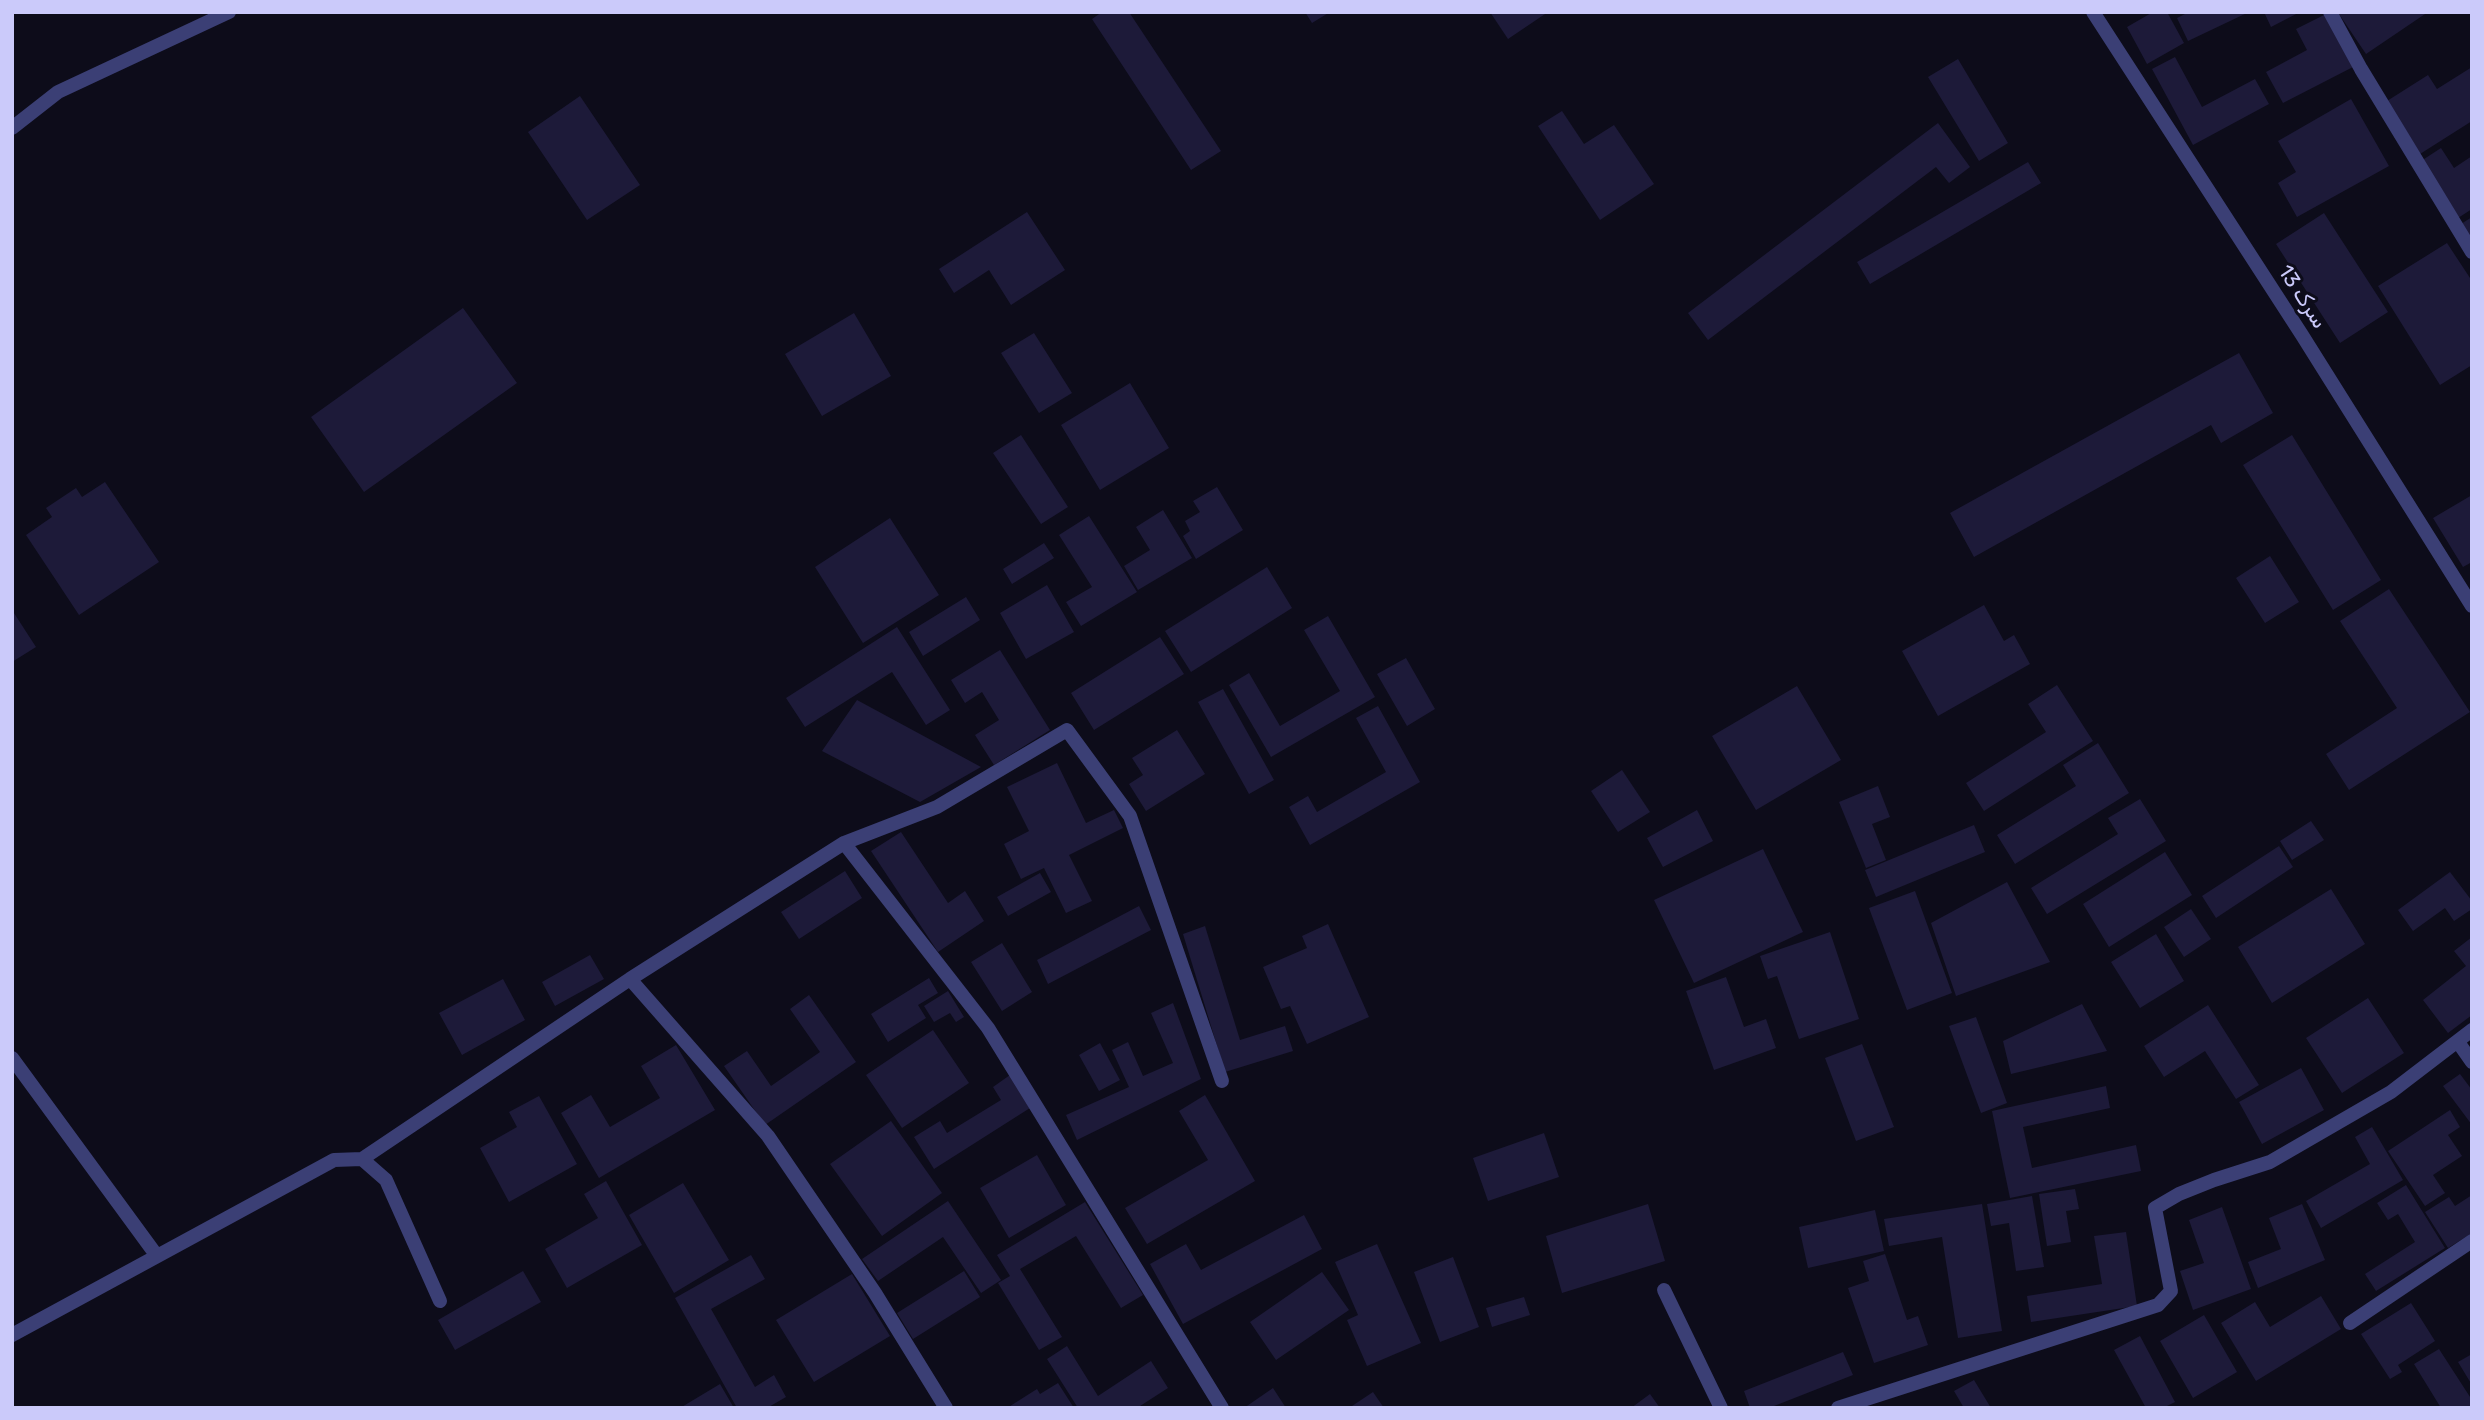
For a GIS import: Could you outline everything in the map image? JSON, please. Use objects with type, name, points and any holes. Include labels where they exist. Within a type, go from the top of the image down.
[{"type":"street","points":[[12,128],[58,92],[229,12]]},
{"type":"street","points":[[2330,12],[2361,69],[2472,252]]},
{"type":"street","name":"سرک 13","points":[[2099,14],[2472,606]]},
{"type":"street","points":[[12,1335],[334,1160],[362,1159],[630,979],[844,843],[937,807],[1067,730],[1130,816],[1222,1081]]},
{"type":"street","points":[[844,843],[988,1028],[1222,1408]]},
{"type":"street","points":[[630,979],[768,1136],[875,1293],[946,1408]]},
{"type":"street","points":[[1838,1408],[2158,1305],[2171,1291],[2155,1208],[2214,1180],[2270,1162],[2391,1092],[2472,1030]]},
{"type":"street","points":[[2458,1042],[2472,1062]]},
{"type":"street","points":[[12,1058],[157,1256]]},
{"type":"street","points":[[362,1159],[386,1180],[440,1301]]},
{"type":"street","points":[[2350,1323],[2472,1241]]},
{"type":"street","points":[[1664,1290],[1721,1408]]},
{"type":"building","points":[[1102,12],[1129,12],[1221,151],[1191,170],[1092,19]]},
{"type":"building","points":[[1305,12],[1330,12],[1312,23]]},
{"type":"building","points":[[1490,12],[1548,12],[1508,39]]},
{"type":"building","points":[[2153,12],[2167,12],[2184,43],[2147,64],[2127,27]]},
{"type":"building","points":[[2189,12],[2249,12],[2188,41],[2177,18]]},
{"type":"building","points":[[2264,12],[2300,12],[2271,27]]},
{"type":"building","points":[[2428,12],[2366,54],[2339,14]]},
{"type":"building","points":[[2326,14],[2353,67],[2283,103],[2266,72],[2307,50],[2296,29]]},
{"type":"building","points":[[2175,57],[2202,107],[2255,79],[2269,104],[2193,145],[2152,69]]},
{"type":"building","points":[[1958,59],[2008,143],[1979,161],[1928,77]]},
{"type":"building","points":[[2472,67],[2472,121],[2420,154],[2387,101],[2428,75],[2437,89]]},
{"type":"building","points":[[580,96],[640,185],[587,220],[528,132]]},
{"type":"building","points":[[2351,99],[2389,166],[2297,217],[2278,183],[2296,172],[2278,141]]},
{"type":"building","points":[[1562,111],[1584,144],[1614,125],[1654,184],[1600,220],[1538,126]]},
{"type":"building","points":[[1938,123],[1970,167],[1949,183],[1936,167],[1708,340],[1688,313]]},
{"type":"building","points":[[2441,148],[2454,168],[2472,156],[2472,209],[2458,218],[2421,161]]},
{"type":"building","points":[[2028,162],[2041,183],[1870,284],[1857,262]]},
{"type":"building","points":[[1027,212],[1065,270],[1011,305],[989,270],[954,293],[939,269]]},
{"type":"building","points":[[2324,213],[2388,312],[2340,343],[2276,244]]},
{"type":"building","points":[[2472,217],[2472,240],[2461,224]]},
{"type":"building","points":[[2447,243],[2472,281],[2472,365],[2440,385],[2378,286]]},
{"type":"building","points":[[463,308],[517,383],[364,492],[311,417]]},
{"type":"building","points":[[854,313],[891,376],[822,416],[785,354]]},
{"type":"building","points":[[1034,333],[1072,393],[1039,413],[1001,353]]},
{"type":"building","points":[[2239,353],[2273,413],[2221,443],[2211,425],[1974,557],[1950,513]]},
{"type":"building","points":[[1130,383],[1169,448],[1100,490],[1061,425]]},
{"type":"building","points":[[1021,435],[1068,507],[1041,524],[993,453]]},
{"type":"building","points":[[2292,435],[2381,580],[2333,610],[2243,465]]},
{"type":"building","points":[[105,482],[159,562],[79,615],[26,535],[52,517],[46,508],[76,488],[82,497]]},
{"type":"building","points":[[1217,487],[1243,530],[1196,559],[1183,536],[1190,531],[1185,521],[1200,512],[1193,501]]},
{"type":"building","points":[[2472,495],[2472,562],[2463,567],[2433,518]]},
{"type":"building","points":[[1163,510],[1192,558],[1138,590],[1124,566],[1150,550],[1136,527]]},
{"type":"building","points":[[1089,516],[1137,592],[1081,626],[1066,602],[1092,587],[1059,535]]},
{"type":"building","points":[[890,518],[939,595],[863,643],[815,567]]},
{"type":"building","points":[[1044,543],[1054,558],[1012,584],[1003,569]]},
{"type":"building","points":[[2270,556],[2299,602],[2265,623],[2236,578]]},
{"type":"building","points":[[1267,567],[1292,608],[1191,672],[1165,631]]},
{"type":"building","points":[[1047,585],[1074,632],[1026,659],[1000,613]]},
{"type":"building","points":[[2389,589],[2470,712],[2349,790],[2326,754],[2397,708],[2340,621]]},
{"type":"building","points":[[966,597],[980,620],[923,656],[909,632]]},
{"type":"building","points":[[1984,605],[2004,641],[2014,635],[2030,664],[1938,716],[1902,651]]},
{"type":"building","points":[[12,610],[36,647],[12,662]]},
{"type":"building","points":[[1328,616],[1375,697],[1271,757],[1229,685],[1249,673],[1280,726],[1340,691],[1304,630]]},
{"type":"building","points":[[897,627],[950,710],[926,725],[892,672],[805,727],[786,698]]},
{"type":"building","points":[[1160,637],[1184,674],[1094,730],[1071,693]]},
{"type":"building","points":[[1000,650],[1050,730],[994,765],[975,735],[999,720],[982,692],[965,703],[951,680]]},
{"type":"building","points":[[1406,658],[1435,709],[1407,726],[1377,674]]},
{"type":"building","points":[[2057,685],[2093,741],[1984,811],[1966,783],[2046,732],[2028,704]]},
{"type":"building","points":[[1797,686],[1841,760],[1756,810],[1712,736]]},
{"type":"building","points":[[1223,689],[1274,780],[1249,794],[1198,702]]},
{"type":"building","points":[[857,700],[981,767],[920,802],[822,751]]},
{"type":"building","points":[[1378,706],[1420,782],[1310,845],[1289,807],[1308,796],[1317,812],[1386,772],[1356,718]]},
{"type":"building","points":[[1177,730],[1205,774],[1146,811],[1129,784],[1143,775],[1132,758]]},
{"type":"building","points":[[2098,743],[2129,793],[2015,864],[1997,835],[2076,786],[2063,765]]},
{"type":"building","points":[[1057,763],[1086,823],[1114,810],[1123,828],[1069,855],[1092,901],[1066,913],[1044,868],[1021,879],[1004,844],[1029,831],[1007,787]]},
{"type":"building","points":[[1622,770],[1650,812],[1618,832],[1591,791]]},
{"type":"building","points":[[1878,786],[1890,817],[1872,824],[1886,860],[1866,868],[1839,802]]},
{"type":"building","points":[[2140,799],[2166,841],[2047,914],[2031,888],[2118,834],[2108,818]]},
{"type":"building","points":[[1697,810],[1713,841],[1663,867],[1647,838]]},
{"type":"building","points":[[2311,821],[2324,840],[2292,860],[2280,841]]},
{"type":"building","points":[[1974,825],[1985,852],[1876,897],[1865,870]]},
{"type":"building","points":[[901,832],[948,903],[965,891],[984,921],[938,952],[871,851]]},
{"type":"building","points":[[2279,846],[2293,867],[2216,918],[2202,896]]},
{"type":"building","points":[[1763,849],[1803,932],[1694,983],[1654,900]]},
{"type":"building","points":[[2165,852],[2192,895],[2109,947],[2083,904]]},
{"type":"building","points":[[845,871],[862,898],[799,939],[781,912]]},
{"type":"building","points":[[2450,872],[2472,901],[2472,909],[2454,921],[2445,908],[2413,931],[2398,910]]},
{"type":"building","points":[[1040,873],[1051,892],[1008,916],[997,897]]},
{"type":"building","points":[[2007,882],[2050,962],[1956,996],[1931,923]]},
{"type":"building","points":[[2331,889],[2365,944],[2272,1003],[2238,947]]},
{"type":"building","points":[[1915,891],[1952,993],[1907,1010],[1869,908]]},
{"type":"building","points":[[1139,906],[1151,930],[1048,984],[1037,960]]},
{"type":"building","points":[[2191,909],[2211,939],[2184,957],[2164,927]]},
{"type":"building","points":[[1328,924],[1369,1017],[1307,1044],[1290,1006],[1281,1009],[1263,967],[1307,948],[1302,936]]},
{"type":"building","points":[[1205,926],[1240,1040],[1285,1026],[1293,1051],[1225,1072],[1183,934]]},
{"type":"building","points":[[1830,932],[1859,1019],[1799,1039],[1777,976],[1768,979],[1760,956]]},
{"type":"building","points":[[2156,934],[2184,981],[2140,1008],[2111,962]]},
{"type":"building","points":[[2472,937],[2472,1015],[2448,1033],[2423,1000],[2466,966],[2454,951]]},
{"type":"building","points":[[1002,943],[1032,992],[1002,1011],[971,962]]},
{"type":"building","points":[[590,955],[604,979],[555,1006],[542,982]]},
{"type":"building","points":[[1726,977],[1744,1027],[1766,1019],[1776,1048],[1714,1070],[1686,991]]},
{"type":"building","points":[[929,978],[938,993],[918,1005],[926,1018],[888,1042],[871,1014]]},
{"type":"building","points":[[503,979],[525,1020],[462,1055],[439,1013]]},
{"type":"building","points":[[948,991],[964,1017],[956,1022],[950,1013],[934,1022],[924,1006]]},
{"type":"building","points":[[809,995],[856,1062],[765,1125],[724,1066],[747,1051],[771,1086],[820,1052],[790,1009]]},
{"type":"building","points":[[2368,998],[2404,1053],[2342,1093],[2306,1038]]},
{"type":"building","points":[[1173,1003],[1201,1079],[1077,1140],[1066,1115],[1129,1087],[1112,1050],[1128,1042],[1143,1076],[1173,1063],[1151,1013]]},
{"type":"building","points":[[2082,1004],[2107,1051],[2011,1074],[2003,1041]]},
{"type":"building","points":[[2208,1005],[2259,1085],[2236,1099],[2205,1051],[2164,1077],[2144,1046]]},
{"type":"building","points":[[1976,1017],[2007,1103],[1981,1113],[1949,1026]]},
{"type":"building","points":[[933,1030],[969,1083],[902,1128],[866,1075]]},
{"type":"building","points":[[1100,1043],[1120,1080],[1099,1091],[1079,1055]]},
{"type":"building","points":[[1862,1044],[1894,1127],[1856,1141],[1825,1058]]},
{"type":"building","points":[[676,1045],[715,1110],[599,1178],[561,1113],[591,1095],[610,1127],[660,1098],[641,1066]]},
{"type":"building","points":[[2301,1068],[2324,1110],[2262,1144],[2239,1102]]},
{"type":"building","points":[[2460,1074],[2472,1090],[2472,1125],[2443,1086]]},
{"type":"building","points":[[1010,1075],[1030,1108],[934,1169],[914,1137],[940,1121],[947,1133],[1001,1100],[993,1087]]},
{"type":"building","points":[[2106,1086],[2110,1108],[2023,1127],[2032,1168],[2136,1145],[2141,1171],[2010,1198],[1992,1111]]},
{"type":"building","points":[[1205,1095],[1255,1181],[1147,1244],[1125,1208],[1208,1160],[1179,1111]]},
{"type":"building","points":[[539,1096],[577,1164],[509,1202],[480,1148],[517,1127],[509,1112]]},
{"type":"building","points":[[2450,1110],[2460,1127],[2448,1135],[2462,1156],[2433,1175],[2445,1193],[2425,1206],[2388,1151]]},
{"type":"building","points":[[891,1121],[942,1193],[882,1236],[830,1164]]},
{"type":"building","points":[[2372,1127],[2403,1180],[2321,1228],[2306,1201],[2370,1164],[2355,1137]]},
{"type":"building","points":[[1544,1133],[1559,1177],[1488,1201],[1473,1158]]},
{"type":"building","points":[[1037,1155],[1066,1205],[1009,1238],[980,1188]]},
{"type":"building","points":[[606,1181],[642,1245],[567,1288],[545,1249],[598,1218],[584,1194]]},
{"type":"building","points":[[683,1183],[729,1260],[674,1293],[629,1215]]},
{"type":"building","points":[[2406,1185],[2445,1248],[2376,1291],[2365,1274],[2415,1242],[2398,1214],[2388,1220],[2377,1203]]},
{"type":"building","points":[[2075,1189],[2079,1209],[2066,1211],[2071,1242],[2047,1246],[2039,1194]]},
{"type":"building","points":[[2472,1195],[2472,1233],[2448,1248],[2425,1212],[2449,1197],[2455,1206]]},
{"type":"building","points":[[2032,1196],[2044,1267],[2016,1271],[2009,1223],[1991,1226],[1987,1204]]},
{"type":"building","points":[[948,1201],[1001,1280],[981,1293],[943,1237],[878,1281],[862,1259]]},
{"type":"building","points":[[1085,1202],[1143,1295],[1121,1308],[1076,1236],[1020,1269],[1062,1337],[1039,1350],[998,1283],[1010,1276],[997,1255]]},
{"type":"building","points":[[1648,1204],[1665,1261],[1562,1293],[1546,1236]]},
{"type":"building","points":[[1982,1204],[2002,1331],[1958,1338],[1942,1237],[1889,1246],[1884,1219]]},
{"type":"building","points":[[2302,1204],[2325,1260],[2258,1288],[2248,1262],[2281,1249],[2269,1218]]},
{"type":"building","points":[[2222,1207],[2251,1289],[2193,1310],[2180,1271],[2204,1263],[2189,1220]]},
{"type":"building","points":[[1875,1210],[1884,1251],[1808,1268],[1799,1227]]},
{"type":"building","points":[[1304,1215],[1322,1249],[1183,1324],[1150,1264],[1186,1244],[1201,1270]]},
{"type":"building","points":[[2126,1232],[2137,1306],[2031,1322],[2027,1296],[2102,1284],[2094,1236]]},
{"type":"building","points":[[1377,1244],[1421,1343],[1367,1366],[1347,1320],[1358,1315],[1335,1262]]},
{"type":"building","points":[[1885,1254],[1907,1320],[1918,1316],[1928,1345],[1874,1363],[1848,1288],[1869,1281],[1863,1261]]},
{"type":"building","points":[[751,1255],[765,1279],[711,1309],[755,1387],[774,1375],[786,1397],[767,1408],[737,1408],[675,1298]]},
{"type":"building","points":[[1453,1257],[1479,1327],[1440,1342],[1414,1272]]},
{"type":"building","points":[[523,1271],[541,1302],[455,1350],[438,1320]]},
{"type":"building","points":[[964,1271],[980,1297],[913,1339],[897,1313]]},
{"type":"building","points":[[1322,1272],[1349,1310],[1276,1360],[1250,1322]]},
{"type":"building","points":[[852,1274],[890,1336],[814,1382],[776,1320]]},
{"type":"building","points":[[2321,1296],[2341,1329],[2256,1381],[2221,1323],[2255,1302],[2270,1327]]},
{"type":"building","points":[[1524,1297],[1530,1315],[1492,1327],[1486,1308]]},
{"type":"building","points":[[2411,1303],[2435,1341],[2398,1365],[2402,1372],[2390,1379],[2361,1334]]},
{"type":"building","points":[[2204,1315],[2237,1372],[2193,1398],[2160,1341]]},
{"type":"building","points":[[2140,1336],[2175,1402],[2163,1408],[2146,1408],[2114,1350]]},
{"type":"building","points":[[1067,1346],[1098,1396],[1151,1361],[1168,1388],[1137,1408],[1078,1408],[1047,1359]]},
{"type":"building","points":[[2439,1349],[2472,1400],[2472,1408],[2441,1408],[2414,1364]]},
{"type":"building","points":[[1843,1352],[1853,1375],[1769,1408],[1750,1408],[1744,1391]]},
{"type":"building","points":[[2472,1354],[2472,1385],[2458,1362]]},
{"type":"building","points":[[1974,1380],[1991,1408],[1964,1408],[1954,1391]]},
{"type":"building","points":[[1058,1383],[1074,1408],[1007,1408],[1037,1389],[1040,1394]]},
{"type":"building","points":[[720,1384],[734,1408],[680,1408]]},
{"type":"building","points":[[1273,1388],[1286,1408],[1244,1408]]},
{"type":"building","points":[[1373,1392],[1384,1408],[1349,1408]]},
{"type":"building","points":[[1650,1394],[1660,1408],[1631,1408]]}]
